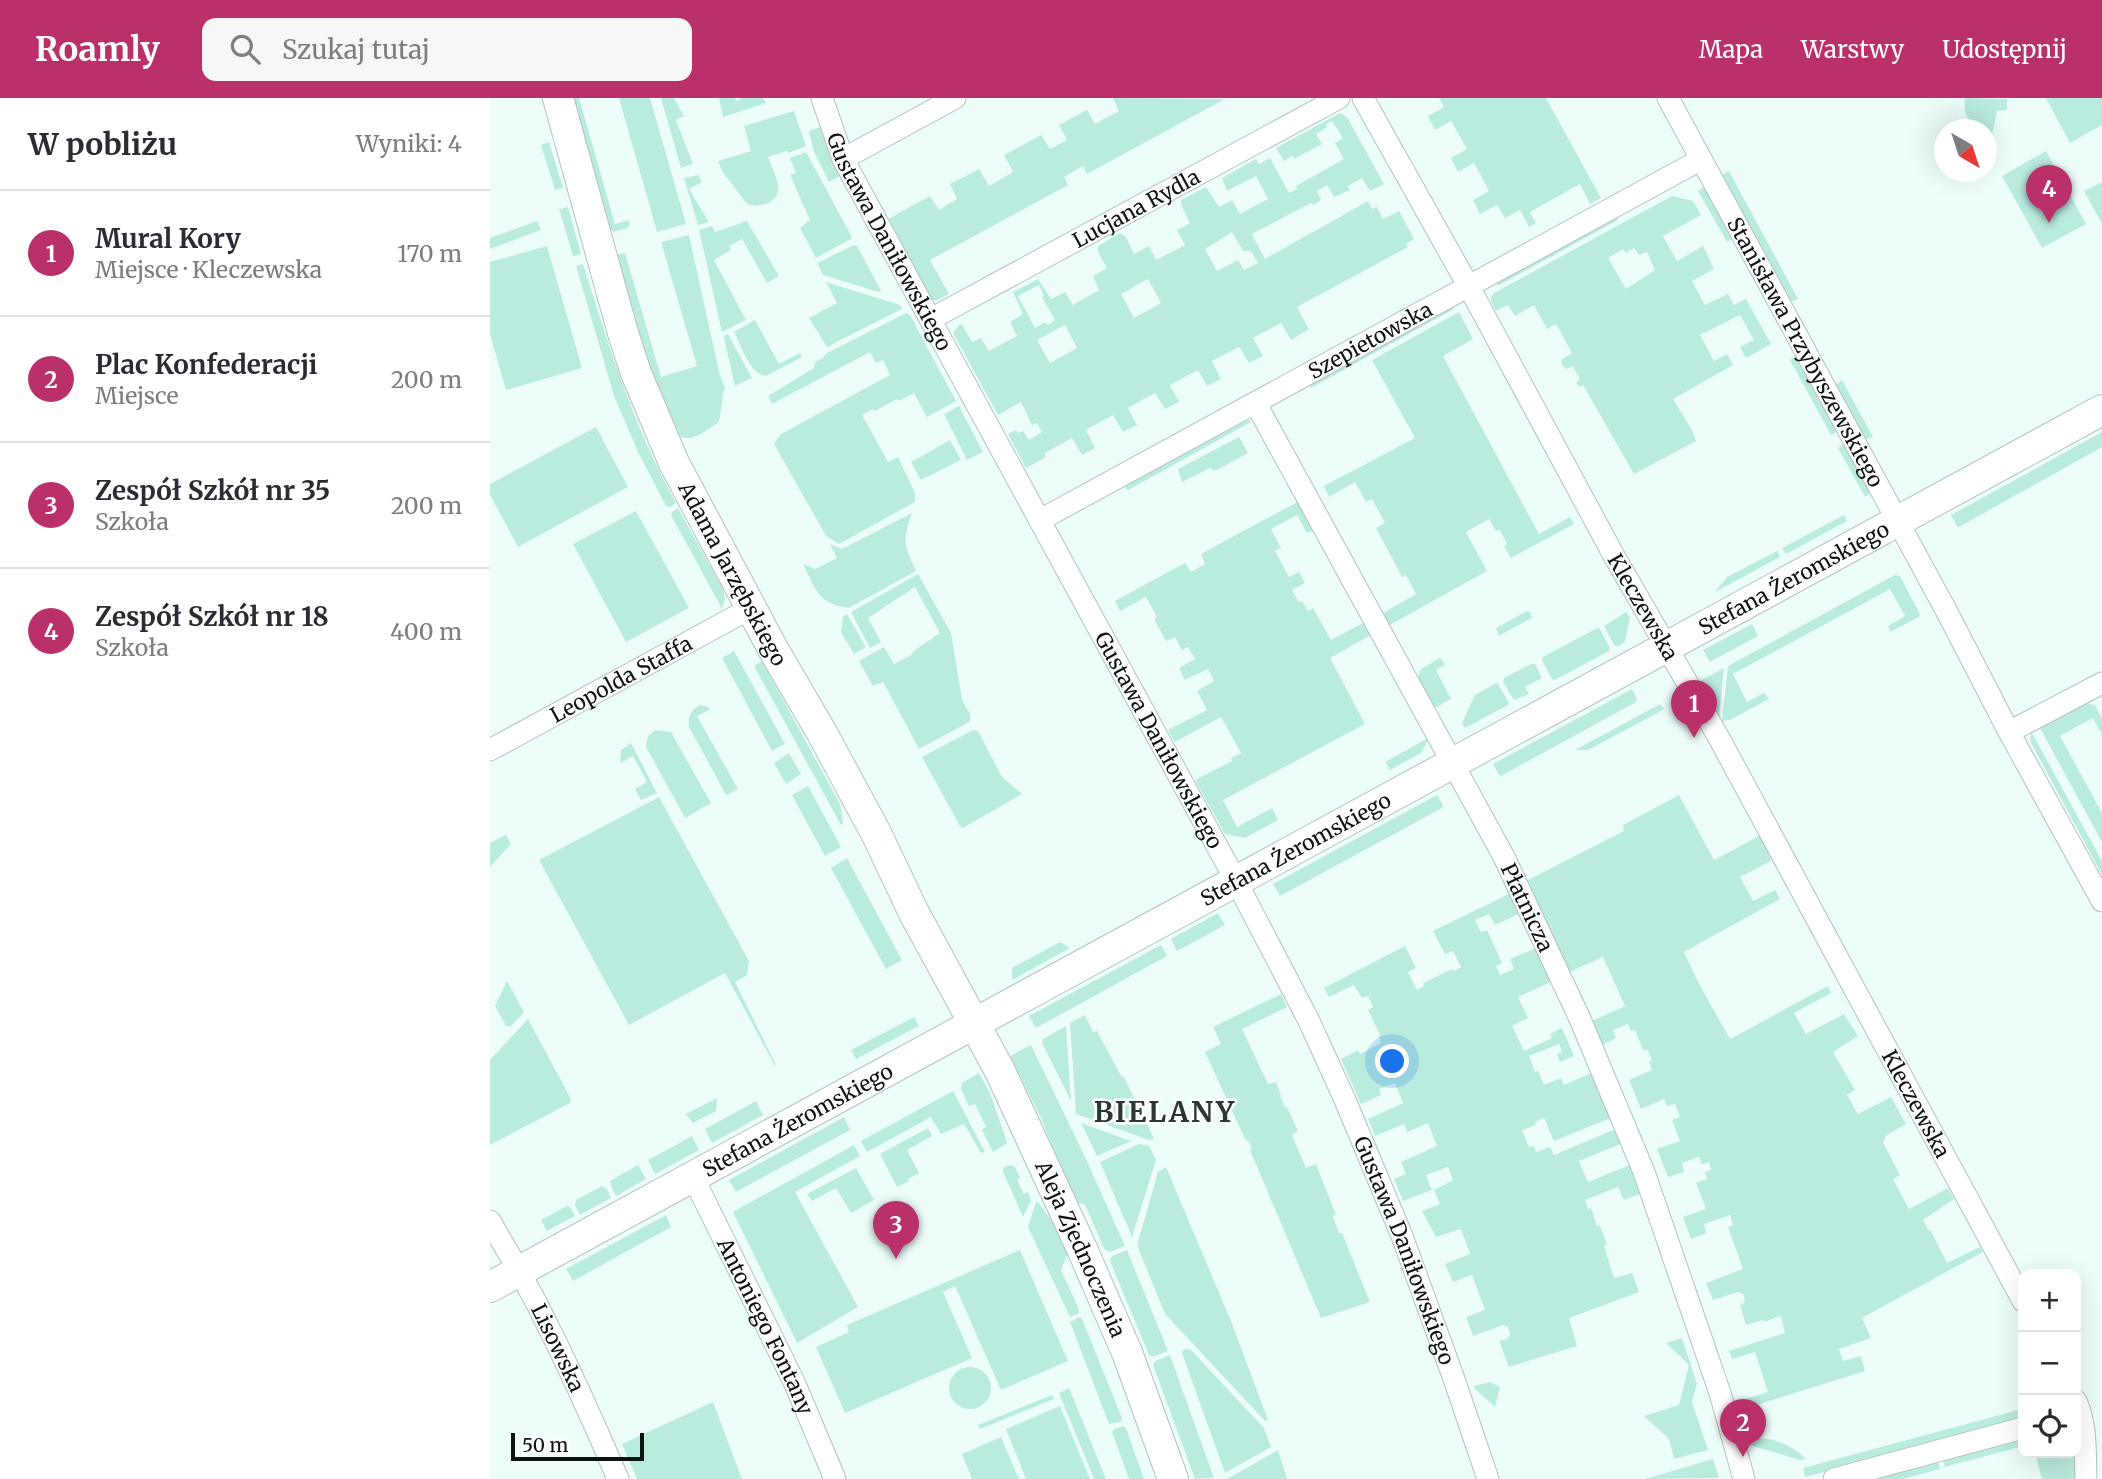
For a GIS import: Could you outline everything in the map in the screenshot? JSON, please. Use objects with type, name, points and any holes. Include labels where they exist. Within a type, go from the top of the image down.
[{"type":"main road","name":"Adama Jarzębskiego","points":[[558,98],[623,333],[636,373],[674,463],[751,608],[877,833],[914,913],[974,1023]]},
{"type":"main road","name":"Stefana Żeromskiego","points":[[490,1287],[2102,410]]},
{"type":"main road","name":"Aleja Zjednoczenia","points":[[974,1023],[1000,1072],[1128,1354],[1173,1479]]},
{"type":"street","name":"Gustawa Daniłowskiego","points":[[822,98],[843,159],[1296,996],[1345,1100],[1402,1236],[1488,1479]]},
{"type":"street","points":[[843,159],[955,98]]},
{"type":"street","name":"Lucjana Rydla","points":[[931,319],[1339,98]]},
{"type":"street","name":"Kleczewska","points":[[1363,98],[1614,554],[1719,738],[2018,1292]]},
{"type":"street","name":"Stanisława Przybyszewskiego","points":[[1668,98],[2102,901]]},
{"type":"street","name":"Szepietowska","points":[[1040,520],[1700,160]]},
{"type":"street","name":"Płatnicza","points":[[1256,404],[1510,868],[1612,1093],[1649,1185],[1720,1393],[1744,1479]]},
{"type":"street","name":"Leopolda Staffa","points":[[490,750],[751,608]]},
{"type":"street","points":[[2009,732],[2102,683]]},
{"type":"street","name":"Antoniego Fontany","points":[[693,1177],[795,1384],[835,1479]]},
{"type":"street","name":"Lisowska","points":[[490,1221],[573,1378],[618,1479]]},
{"type":"street","points":[[2084,1408],[2086,1479]]},
{"type":"street","points":[[1833,1479],[2018,1429]]},
{"type":"green space","points":[[570,98],[579,98],[615,224],[628,220],[628,228],[614,232],[609,228]]},
{"type":"green space","points":[[619,98],[650,98],[686,224],[657,232]]},
{"type":"green space","points":[[661,98],[674,98],[684,116],[676,120],[693,164],[681,168]]},
{"type":"green space","points":[[719,98],[735,98],[737,101],[742,98],[763,98],[766,103],[723,117]]},
{"type":"green space","points":[[1113,98],[1225,99],[1087,174],[1083,166],[1064,177],[1068,185],[930,260],[949,294],[932,300],[888,219],[930,196],[939,210],[957,199],[950,184],[979,169],[989,186],[1013,172],[1004,155],[1041,135],[1050,149],[1067,140],[1059,125],[1087,110],[1095,124],[1119,111]]},
{"type":"green space","points":[[1439,98],[1546,98],[1601,198],[1590,204],[1580,184],[1530,212],[1536,223],[1529,227],[1520,210],[1505,218],[1497,205],[1480,214],[1473,200],[1489,191],[1474,163],[1458,172],[1451,158],[1467,149],[1451,121],[1435,130],[1428,116],[1444,107]]},
{"type":"green space","points":[[1965,98],[2007,99],[2007,110],[1997,111],[1995,119],[1968,119]]},
{"type":"green space","points":[[2046,98],[2102,98],[2102,125],[2070,143]]},
{"type":"green space","points":[[794,111],[806,146],[768,157],[777,181],[777,194],[766,204],[747,204],[722,171],[718,161],[751,151],[744,126]]},
{"type":"green space","points":[[1340,113],[1347,117],[1384,184],[1370,191],[1362,178],[1348,186],[1350,190],[1334,197],[1327,185],[1317,191],[1321,200],[1252,234],[1265,259],[1368,201],[1372,209],[1377,207],[1383,219],[1399,211],[1414,239],[1406,244],[1408,247],[1297,307],[1309,329],[1291,340],[1281,323],[1253,338],[1263,356],[1249,363],[1239,347],[1212,361],[1221,379],[1207,386],[1198,370],[1170,385],[1179,402],[1165,409],[1155,393],[1128,408],[1137,425],[1123,432],[1113,415],[1086,430],[1095,448],[1082,455],[1072,438],[1045,453],[1046,457],[1026,468],[1008,434],[1016,430],[1018,433],[1023,431],[1029,440],[1042,432],[1037,423],[1032,425],[1021,402],[998,415],[953,333],[960,324],[972,342],[981,338],[989,351],[1017,336],[1010,322],[1023,314],[1013,292],[1038,279],[1051,299],[1065,292],[1073,305],[1099,290],[1093,276],[1107,268],[1098,252],[1098,246],[1120,233],[1126,237],[1134,254],[1149,246],[1156,260],[1185,245],[1177,230],[1190,223],[1181,200],[1206,187],[1219,207],[1232,200],[1240,214],[1268,199],[1256,176],[1227,191],[1222,178],[1256,159],[1259,164],[1270,158],[1289,193],[1297,189],[1296,186],[1344,159],[1335,143],[1343,138],[1332,121],[1316,134],[1322,144],[1294,159],[1292,156],[1284,161],[1276,148]],"holes":[[[1232,232],[1243,251],[1251,251],[1258,263],[1244,270],[1238,260],[1217,271],[1205,249]],[[1148,279],[1161,303],[1134,318],[1121,294]],[[1039,285],[1044,296],[1042,297],[1055,320],[1035,328],[1018,296]],[[1065,325],[1077,348],[1050,363],[1037,340]]]},
{"type":"green space","points":[[821,127],[826,145],[842,175],[829,182],[814,152],[809,132]]},
{"type":"green space","points":[[549,142],[563,188],[555,190],[541,145]]},
{"type":"green space","points":[[2046,151],[2086,224],[2042,248],[2002,176]]},
{"type":"green space","points":[[806,152],[852,237],[816,258],[800,228],[810,220],[790,175],[796,173],[790,158]]},
{"type":"green space","points":[[1729,171],[1798,299],[1790,301],[1722,175]]},
{"type":"green space","points":[[698,175],[702,182],[689,189],[709,222],[698,225],[684,178]]},
{"type":"green space","points":[[2102,182],[2102,224],[2084,191]]},
{"type":"green space","points":[[1704,187],[1733,239],[1727,242],[1698,191]]},
{"type":"green space","points":[[1672,196],[1693,201],[1701,215],[1663,236],[1677,261],[1703,246],[1714,269],[1692,281],[1705,305],[1728,294],[1734,305],[1746,299],[1771,344],[1746,358],[1740,347],[1754,340],[1740,315],[1700,335],[1714,361],[1727,354],[1733,365],[1673,399],[1696,441],[1634,474],[1583,385],[1579,387],[1576,382],[1580,380],[1573,366],[1566,369],[1562,365],[1561,360],[1572,353],[1556,324],[1547,329],[1534,305],[1515,316],[1508,305],[1496,311],[1491,302],[1494,293]],"holes":[[[1634,248],[1639,255],[1647,252],[1655,270],[1626,289],[1608,258],[1623,249],[1626,253]]]},
{"type":"green space","points":[[568,207],[581,254],[573,256],[559,209]]},
{"type":"green space","points":[[1616,216],[1618,220],[1498,286],[1496,281]]},
{"type":"green space","points":[[537,221],[541,230],[490,249],[490,238]]},
{"type":"green space","points":[[747,221],[779,276],[767,283],[742,239],[729,246],[731,250],[714,260],[746,320],[722,332],[699,230],[712,226],[715,232]]},
{"type":"green space","points":[[689,235],[720,376],[725,388],[719,422],[698,435],[687,438],[675,435],[659,400],[613,255],[625,253],[661,377],[697,366],[661,242]]},
{"type":"green space","points":[[854,245],[881,291],[823,275],[817,263]]},
{"type":"green space","points":[[547,246],[582,368],[506,390],[490,334],[490,262]]},
{"type":"green space","points":[[583,264],[635,416],[676,503],[670,507],[666,506],[638,452],[614,396],[576,266]]},
{"type":"green space","points":[[826,282],[900,305],[902,309],[827,347],[809,318],[837,303]]},
{"type":"green space","points":[[1452,305],[1454,309],[1311,388],[1309,384]]},
{"type":"green space","points":[[1459,312],[1473,339],[1443,356],[1539,534],[1570,517],[1574,524],[1511,558],[1504,546],[1507,544],[1500,530],[1496,531],[1489,519],[1466,532],[1487,571],[1388,626],[1381,614],[1416,594],[1406,575],[1402,577],[1376,528],[1385,523],[1372,499],[1366,502],[1355,482],[1329,497],[1324,486],[1415,438],[1372,360]]},
{"type":"green space","points":[[906,313],[910,315],[956,401],[927,417],[914,393],[862,415],[888,462],[898,457],[915,493],[915,502],[839,544],[826,536],[774,444],[781,434],[890,375],[883,360],[876,363],[870,352],[772,404],[768,396],[814,368],[815,362],[827,353]]},
{"type":"green space","points":[[755,320],[779,364],[800,353],[802,357],[766,376],[755,371],[734,332]]},
{"type":"green space","points":[[728,334],[752,378],[735,386],[724,336]]},
{"type":"green space","points":[[1796,356],[1838,431],[1831,435],[1790,360]]},
{"type":"green space","points":[[1842,380],[1873,437],[1865,438],[1836,384]]},
{"type":"green space","points":[[959,406],[983,452],[967,460],[944,414]]},
{"type":"green space","points":[[1250,420],[1251,422],[1128,490],[1125,488],[1126,485]]},
{"type":"green space","points":[[596,427],[628,487],[518,547],[490,495],[490,484]]},
{"type":"green space","points":[[2102,432],[2102,447],[1957,526],[1951,515]]},
{"type":"green space","points":[[1239,437],[1248,453],[1215,471],[1210,468],[1182,482],[1178,469]]},
{"type":"green space","points":[[950,440],[961,460],[921,480],[911,462]]},
{"type":"green space","points":[[1845,444],[1869,490],[1870,493],[1865,497],[1838,448]]},
{"type":"green space","points":[[1299,501],[1314,530],[1307,533],[1297,515],[1271,529],[1281,548],[1275,551],[1289,577],[1299,572],[1305,583],[1292,590],[1308,611],[1313,608],[1331,640],[1365,622],[1371,635],[1330,658],[1365,724],[1223,800],[1237,827],[1272,808],[1278,820],[1245,838],[1225,834],[1195,780],[1232,761],[1231,758],[1241,753],[1221,717],[1175,742],[1168,730],[1207,710],[1197,691],[1214,681],[1208,669],[1185,680],[1179,668],[1195,659],[1188,647],[1182,650],[1175,637],[1166,641],[1146,597],[1120,611],[1115,601],[1185,563],[1191,572],[1205,564],[1201,554]]},
{"type":"green space","points":[[678,508],[723,589],[725,598],[722,609],[671,515]]},
{"type":"green space","points":[[636,511],[689,608],[626,642],[573,544]]},
{"type":"green space","points":[[912,513],[906,542],[916,571],[849,608],[830,603],[819,594],[803,564],[815,569],[837,558],[830,544],[842,549]]},
{"type":"green space","points":[[1844,515],[1847,521],[1786,554],[1782,548]]},
{"type":"green space","points":[[1777,551],[1780,557],[1715,592],[1727,577]]},
{"type":"green space","points":[[918,574],[951,633],[962,700],[970,714],[970,721],[919,749],[883,682],[873,686],[859,661],[884,647],[894,664],[913,654],[912,652],[940,633],[915,587],[868,618],[881,642],[870,648],[851,612]]},
{"type":"green space","points":[[1895,575],[1900,576],[1920,614],[1919,617],[1890,632],[1888,626],[1905,616],[1890,589],[1733,674],[1747,702],[1764,693],[1769,699],[1730,720],[1722,721],[1728,666]]},
{"type":"green space","points":[[1527,611],[1532,618],[1499,636],[1496,628]]},
{"type":"green space","points":[[1626,612],[1630,618],[1625,642],[1617,647],[1604,626]]},
{"type":"green space","points":[[847,614],[866,647],[854,654],[841,632],[843,617]]},
{"type":"green space","points":[[1752,624],[1758,636],[1710,662],[1703,650]]},
{"type":"green space","points":[[1597,628],[1610,648],[1609,651],[1555,680],[1552,679],[1543,657]]},
{"type":"green space","points":[[734,651],[785,744],[772,751],[722,658]]},
{"type":"green space","points":[[1440,658],[1445,665],[1436,670],[1451,699],[1437,707],[1433,706],[1417,678],[1421,669]]},
{"type":"green space","points":[[762,661],[840,804],[841,825],[754,666]]},
{"type":"green space","points":[[1535,664],[1542,678],[1525,687],[1529,694],[1514,700],[1503,682],[1504,678]]},
{"type":"green space","points":[[1724,668],[1719,718],[1699,683]]},
{"type":"green space","points":[[1496,683],[1508,705],[1465,728],[1462,723],[1475,695]]},
{"type":"green space","points":[[1632,689],[1636,702],[1499,775],[1493,764]]},
{"type":"green space","points":[[2084,703],[2095,705],[2102,719],[2102,735],[2093,718],[2060,736],[2102,813],[2102,842],[2040,728]]},
{"type":"green space","points":[[1660,704],[1665,709],[1588,750],[1575,750]]},
{"type":"green space","points":[[700,705],[710,709],[697,716],[738,789],[726,795],[689,727],[690,714]]},
{"type":"green space","points":[[655,730],[671,732],[711,803],[685,818],[646,747],[648,736]]},
{"type":"green space","points":[[973,730],[978,731],[1002,777],[1022,794],[963,828],[922,757]]},
{"type":"green space","points":[[2031,731],[2102,861],[2102,875],[2030,741]]},
{"type":"green space","points":[[1428,738],[1421,753],[1390,770],[1385,762]]},
{"type":"green space","points":[[631,743],[657,793],[641,800],[635,789],[647,782],[633,756],[620,763],[621,750]]},
{"type":"green space","points":[[789,753],[801,774],[786,784],[774,763]]},
{"type":"green space","points":[[808,786],[841,847],[825,856],[792,795]]},
{"type":"green space","points":[[1437,795],[1442,808],[1280,896],[1273,884]]},
{"type":"green space","points":[[1679,795],[1714,860],[1761,835],[1771,861],[1740,877],[1753,901],[1775,890],[1780,899],[1684,952],[1730,1039],[1828,986],[1831,993],[1794,1013],[1806,1034],[1844,1014],[1858,1036],[1833,1052],[1855,1090],[1847,1095],[1858,1114],[1891,1097],[1906,1124],[1887,1135],[1883,1142],[1900,1175],[1893,1179],[1909,1209],[1948,1188],[1954,1199],[1923,1220],[1929,1231],[1947,1263],[1980,1247],[1983,1252],[1862,1318],[1871,1338],[1839,1349],[1843,1361],[1861,1356],[1865,1371],[1747,1408],[1745,1399],[1768,1392],[1755,1352],[1732,1359],[1729,1351],[1785,1333],[1781,1316],[1746,1325],[1740,1305],[1745,1300],[1743,1294],[1738,1292],[1713,1300],[1706,1283],[1743,1269],[1728,1227],[1733,1225],[1730,1215],[1704,1224],[1706,1233],[1691,1239],[1683,1217],[1706,1209],[1696,1183],[1707,1179],[1705,1172],[1711,1170],[1709,1162],[1702,1164],[1699,1157],[1682,1163],[1684,1172],[1668,1177],[1657,1149],[1680,1141],[1672,1120],[1680,1117],[1675,1104],[1667,1106],[1664,1099],[1641,1109],[1629,1080],[1652,1070],[1649,1062],[1652,1060],[1647,1049],[1643,1050],[1635,1030],[1631,1031],[1628,1024],[1613,1030],[1616,1038],[1600,1046],[1590,1022],[1625,1006],[1603,957],[1567,973],[1524,882],[1624,831],[1623,825]]},
{"type":"green space","points":[[659,797],[749,961],[747,975],[735,982],[776,1065],[725,973],[629,1025],[539,860]]},
{"type":"green space","points":[[506,835],[511,844],[490,867],[490,843]]},
{"type":"green space","points":[[847,858],[902,960],[886,969],[831,868]]},
{"type":"green space","points":[[1511,893],[1521,913],[1495,925],[1489,914],[1475,920],[1481,932],[1487,930],[1502,963],[1496,966],[1500,975],[1514,969],[1510,959],[1538,947],[1553,981],[1518,997],[1528,1018],[1512,1026],[1524,1051],[1552,1038],[1550,1034],[1562,1028],[1574,1056],[1560,1062],[1557,1054],[1562,1052],[1559,1044],[1529,1056],[1535,1072],[1538,1071],[1544,1085],[1561,1078],[1564,1085],[1594,1072],[1613,1117],[1554,1141],[1544,1118],[1535,1122],[1536,1125],[1522,1130],[1529,1147],[1534,1146],[1536,1152],[1550,1147],[1554,1155],[1618,1128],[1623,1143],[1579,1161],[1588,1182],[1632,1164],[1642,1193],[1624,1200],[1618,1187],[1585,1200],[1607,1244],[1604,1246],[1614,1278],[1632,1273],[1639,1292],[1569,1318],[1577,1346],[1509,1367],[1499,1341],[1507,1339],[1510,1333],[1508,1327],[1503,1325],[1473,1336],[1466,1317],[1485,1310],[1472,1275],[1453,1282],[1445,1264],[1470,1254],[1461,1229],[1436,1237],[1422,1211],[1440,1204],[1434,1190],[1453,1180],[1448,1167],[1426,1175],[1431,1188],[1434,1189],[1403,1201],[1394,1179],[1406,1174],[1401,1162],[1437,1146],[1428,1123],[1407,1132],[1404,1124],[1375,1136],[1368,1119],[1403,1103],[1395,1083],[1379,1089],[1381,1095],[1361,1104],[1341,1059],[1358,1050],[1360,1054],[1381,1043],[1368,1010],[1373,1007],[1368,996],[1362,998],[1354,985],[1329,997],[1324,988],[1405,946],[1416,968],[1408,972],[1417,990],[1424,986],[1423,983],[1461,967],[1453,951],[1445,954],[1433,931]]},
{"type":"green space","points":[[1218,913],[1225,925],[1177,951],[1171,939]]},
{"type":"green space","points":[[1060,942],[1070,948],[1012,980],[1012,968]]},
{"type":"green space","points":[[1161,945],[1167,956],[1036,1028],[1029,1016]]},
{"type":"green space","points":[[507,981],[524,1012],[511,1026],[506,1026],[495,1006]]},
{"type":"green space","points":[[1281,994],[1287,1007],[1242,1029],[1268,1084],[1276,1082],[1298,1131],[1292,1135],[1306,1168],[1316,1164],[1336,1215],[1333,1216],[1339,1233],[1342,1233],[1370,1302],[1321,1318],[1250,1150],[1252,1148],[1245,1139],[1205,1052],[1221,1044],[1213,1027]]},
{"type":"green space","points":[[1085,1015],[1093,1032],[1097,1031],[1124,1077],[1154,1139],[1149,1140],[1076,1114],[1070,1023]]},
{"type":"green space","points":[[914,1017],[919,1026],[856,1059],[851,1050]]},
{"type":"green space","points":[[528,1019],[571,1099],[570,1103],[490,1145],[490,1060]]},
{"type":"green space","points":[[1066,1026],[1071,1101],[1042,1043],[1043,1039]]},
{"type":"green space","points":[[1031,1045],[1125,1246],[1110,1252],[1105,1250],[1085,1205],[1073,1201],[1042,1120],[1010,1056]]},
{"type":"green space","points":[[979,1073],[990,1093],[1007,1142],[993,1152],[982,1130],[986,1127],[975,1104],[969,1106],[961,1089],[962,1083]]},
{"type":"green space","points":[[953,1091],[985,1152],[981,1153],[964,1124],[941,1134],[931,1117],[867,1152],[861,1141]]},
{"type":"green space","points":[[717,1098],[716,1111],[693,1123],[686,1114]]},
{"type":"green space","points":[[756,1101],[763,1115],[712,1143],[705,1129]]},
{"type":"green space","points":[[844,1117],[850,1130],[736,1192],[729,1180]]},
{"type":"green space","points":[[1081,1123],[1131,1141],[1097,1156]]},
{"type":"green space","points":[[928,1128],[932,1136],[907,1150],[919,1173],[897,1187],[880,1154]]},
{"type":"green space","points":[[692,1136],[699,1150],[655,1174],[648,1160]]},
{"type":"green space","points":[[1139,1144],[1149,1146],[1156,1160],[1132,1237],[1100,1162]]},
{"type":"green space","points":[[854,1145],[860,1156],[795,1192],[858,1307],[797,1343],[733,1212]]},
{"type":"green space","points":[[638,1165],[646,1179],[616,1196],[610,1181]]},
{"type":"green space","points":[[1004,1167],[1015,1167],[1020,1178],[1017,1180],[1024,1194],[1028,1192],[1031,1200],[1023,1217],[1003,1172]]},
{"type":"green space","points":[[1166,1167],[1231,1321],[1268,1420],[1265,1421],[1165,1314],[1137,1245],[1158,1172]]},
{"type":"green space","points":[[856,1168],[874,1200],[851,1213],[836,1188],[812,1201],[807,1194]]},
{"type":"green space","points":[[602,1186],[607,1189],[611,1198],[580,1215],[575,1205],[576,1200]]},
{"type":"green space","points":[[1036,1202],[1070,1249],[1061,1270],[1079,1309],[1078,1314],[1070,1317],[1028,1227]]},
{"type":"green space","points":[[567,1206],[575,1216],[547,1231],[541,1220]]},
{"type":"green space","points":[[666,1215],[671,1227],[573,1281],[566,1269]]},
{"type":"green space","points":[[1020,1250],[1068,1361],[1001,1390],[955,1286],[943,1292],[972,1358],[845,1413],[816,1347],[849,1332],[847,1325]]},
{"type":"green space","points":[[1127,1250],[1168,1351],[1153,1357],[1149,1355],[1110,1261],[1112,1256]]},
{"type":"green space","points":[[1079,1317],[1122,1418],[1121,1422],[1109,1424],[1070,1322]]},
{"type":"green space","points":[[1682,1338],[1697,1384],[1692,1402],[1708,1450],[1674,1459],[1669,1439],[1644,1416],[1679,1405],[1689,1365],[1666,1343]]},
{"type":"green space","points":[[1187,1349],[1191,1350],[1264,1428],[1271,1447],[1225,1473],[1182,1353]]},
{"type":"green space","points":[[1170,1355],[1214,1478],[1195,1479],[1153,1365],[1155,1361]]},
{"type":"green space","points":[[970,1367],[985,1373],[991,1388],[985,1403],[970,1409],[955,1403],[949,1388],[955,1373]]},
{"type":"green space","points":[[1490,1382],[1500,1387],[1495,1407],[1474,1386]]},
{"type":"green space","points":[[1069,1388],[1106,1479],[1094,1479],[1059,1393]]},
{"type":"green space","points":[[1052,1395],[1054,1399],[980,1429],[978,1425]]},
{"type":"green space","points":[[713,1402],[742,1479],[637,1479],[622,1444]]},
{"type":"green space","points":[[1060,1406],[1090,1479],[1026,1479],[1006,1429]]},
{"type":"green space","points":[[2018,1410],[2018,1419],[1805,1477],[1803,1468]]},
{"type":"green space","points":[[1123,1426],[1144,1479],[1129,1479],[1112,1432]]},
{"type":"green space","points":[[1001,1437],[1019,1479],[972,1479],[962,1454]]},
{"type":"green space","points":[[1753,1438],[1782,1443],[1806,1459],[1800,1460],[1743,1443],[1742,1440]]},
{"type":"green space","points":[[2018,1438],[2018,1447],[1945,1467],[1943,1460]]},
{"type":"green space","points":[[1278,1450],[1287,1479],[1227,1479]]},
{"type":"green space","points":[[2036,1458],[2076,1458],[2078,1479],[2042,1479]]},
{"type":"green space","points":[[1713,1459],[1719,1478],[1645,1479]]},
{"type":"green space","points":[[1938,1461],[1940,1469],[1903,1479],[1872,1479]]},
{"type":"place","name":"Zespół Szkół nr 18","points":[[2049,223]]},
{"type":"place","name":"Mural Kory","points":[[1694,738]]},
{"type":"place","name":"Zespół Szkół nr 35","points":[[896,1259]]},
{"type":"place","name":"Plac Konfederacji","points":[[1743,1457]]},
{"type":"district","name":"BIELANY","points":[[1165,1112]]}]
